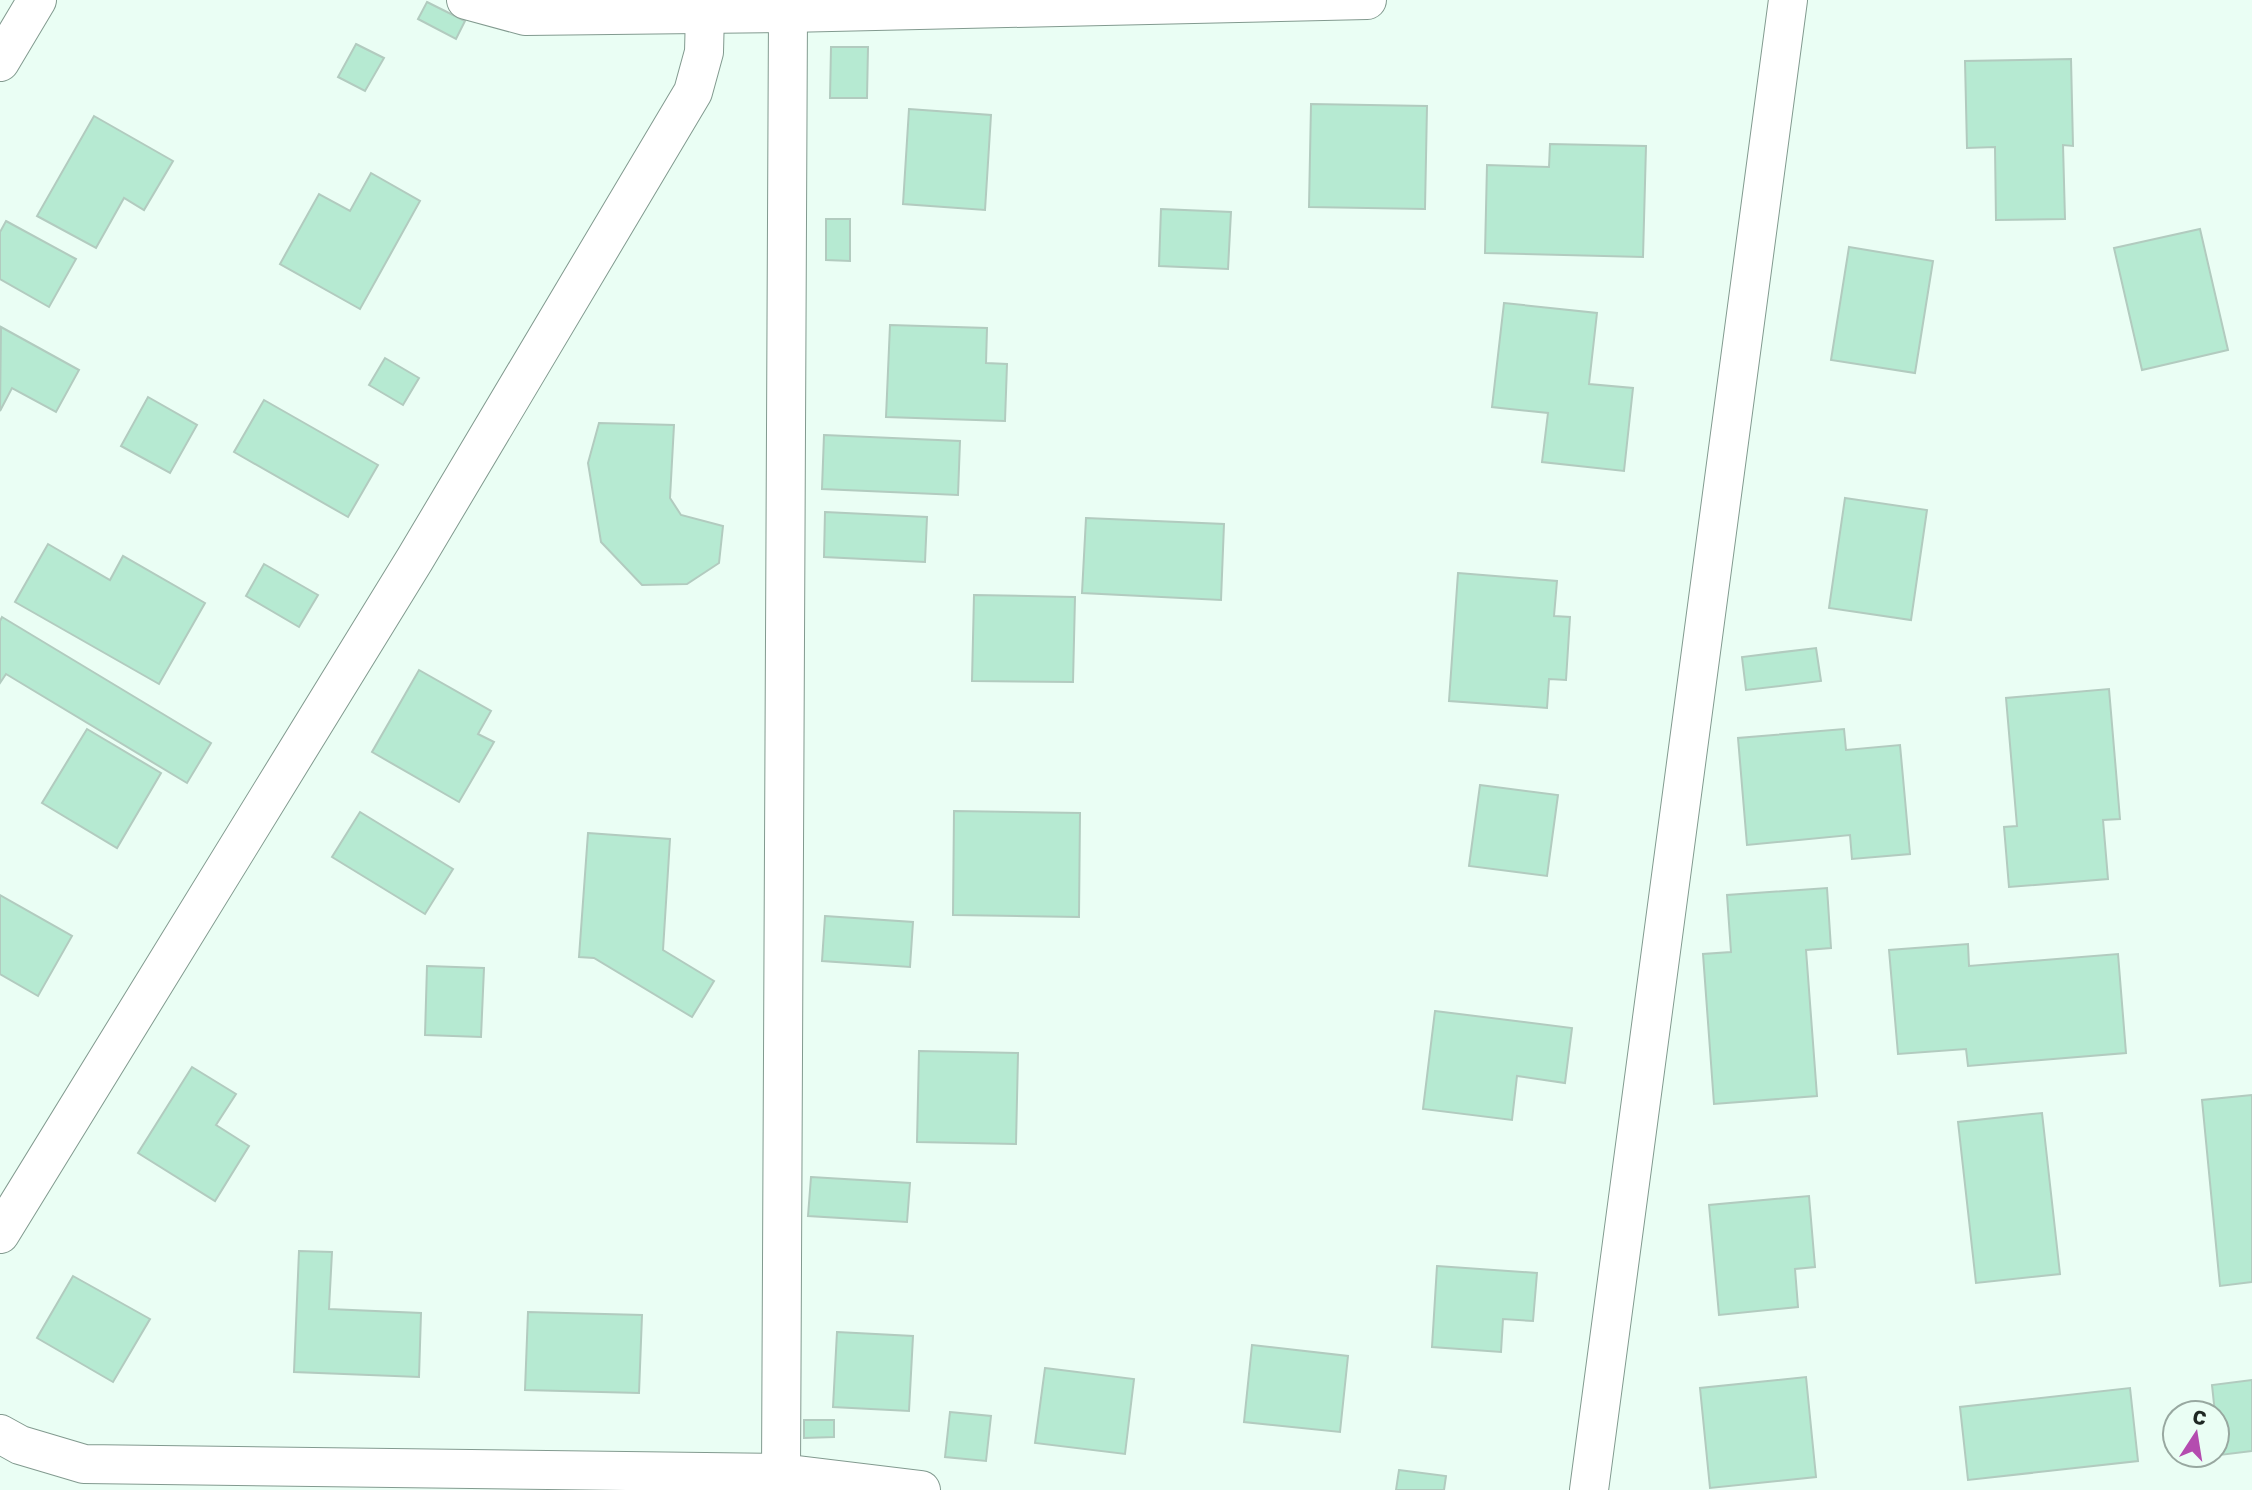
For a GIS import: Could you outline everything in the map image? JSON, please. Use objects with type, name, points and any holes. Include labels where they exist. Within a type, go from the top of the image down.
[{"type":"street","points":[[0,62],[37,0]]},
{"type":"street","points":[[466,0],[524,16],[1367,0]]},
{"type":"street","points":[[1589,1490],[1788,0]]},
{"type":"street","points":[[0,1234],[408,571],[693,92],[704,52],[705,13]]},
{"type":"street","points":[[780,1473],[788,13]]},
{"type":"street","points":[[0,1434],[20,1446],[84,1464],[780,1473],[921,1490]]},
{"type":"building","points":[[427,2],[465,21],[456,39],[418,19]]},
{"type":"building","points":[[356,44],[384,58],[365,91],[338,77]]},
{"type":"building","points":[[831,47],[868,47],[867,98],[830,98]]},
{"type":"building","points":[[2071,59],[2073,146],[2063,145],[2065,219],[1996,220],[1995,147],[1967,148],[1965,61]]},
{"type":"building","points":[[1311,104],[1427,106],[1425,209],[1309,207]]},
{"type":"building","points":[[909,109],[991,115],[985,210],[903,204]]},
{"type":"building","points":[[94,116],[173,161],[144,210],[124,198],[96,248],[37,216]]},
{"type":"building","points":[[1550,144],[1646,146],[1643,257],[1485,253],[1487,165],[1549,167]]},
{"type":"building","points":[[371,173],[420,201],[360,309],[280,264],[319,194],[350,211]]},
{"type":"building","points":[[1161,209],[1231,212],[1228,269],[1159,266]]},
{"type":"building","points":[[826,219],[850,219],[850,261],[826,260]]},
{"type":"building","points":[[6,221],[76,259],[49,307],[0,279],[0,232]]},
{"type":"building","points":[[2200,229],[2228,350],[2142,370],[2114,248]]},
{"type":"building","points":[[1849,247],[1933,261],[1915,373],[1831,360]]},
{"type":"building","points":[[1504,303],[1597,313],[1589,384],[1633,388],[1624,471],[1542,462],[1548,413],[1492,407]]},
{"type":"building","points":[[890,325],[987,328],[986,363],[1007,364],[1005,421],[886,417]]},
{"type":"building","points":[[1,327],[79,370],[56,412],[12,388],[0,411]]},
{"type":"building","points":[[385,358],[419,378],[403,405],[369,385]]},
{"type":"building","points":[[148,397],[197,425],[170,473],[121,446]]},
{"type":"building","points":[[264,400],[378,465],[348,517],[234,452]]},
{"type":"building","points":[[599,423],[674,425],[670,498],[681,515],[723,526],[719,563],[687,584],[642,585],[601,542],[588,463]]},
{"type":"building","points":[[824,435],[960,441],[958,495],[822,489]]},
{"type":"building","points":[[1845,498],[1927,510],[1911,620],[1829,608]]},
{"type":"building","points":[[825,512],[927,517],[925,562],[824,557]]},
{"type":"building","points":[[1086,518],[1224,524],[1221,600],[1082,593]]},
{"type":"building","points":[[48,544],[110,580],[123,556],[205,603],[159,684],[15,602]]},
{"type":"building","points":[[264,564],[318,595],[299,627],[246,596]]},
{"type":"building","points":[[1458,573],[1557,581],[1554,616],[1570,617],[1566,680],[1549,679],[1547,708],[1449,701]]},
{"type":"building","points":[[974,595],[1075,597],[1073,682],[972,681]]},
{"type":"building","points":[[2,617],[211,743],[187,783],[6,674],[0,683]]},
{"type":"building","points":[[1816,648],[1821,681],[1746,690],[1742,657]]},
{"type":"building","points":[[419,670],[491,711],[478,734],[494,742],[459,802],[372,752]]},
{"type":"building","points":[[2109,689],[2120,819],[2103,820],[2108,879],[2009,887],[2004,827],[2017,826],[2006,698]]},
{"type":"building","points":[[87,729],[161,773],[117,848],[42,803]]},
{"type":"building","points":[[1844,729],[1846,750],[1900,745],[1910,854],[1852,859],[1850,835],[1747,845],[1738,738]]},
{"type":"building","points":[[1480,785],[1558,795],[1547,876],[1469,866]]},
{"type":"building","points":[[954,811],[1080,813],[1079,917],[953,915]]},
{"type":"building","points":[[360,812],[453,869],[425,914],[332,857]]},
{"type":"building","points":[[588,833],[670,839],[663,950],[714,981],[692,1017],[594,958],[579,957]]},
{"type":"building","points":[[1827,888],[1831,948],[1806,950],[1817,1096],[1714,1104],[1703,954],[1731,952],[1727,895]]},
{"type":"building","points":[[0,895],[72,936],[38,996],[0,974]]},
{"type":"building","points":[[825,916],[913,922],[910,967],[822,961]]},
{"type":"building","points":[[1968,944],[1969,966],[2118,954],[2126,1053],[1968,1066],[1966,1049],[1898,1054],[1889,950]]},
{"type":"building","points":[[427,966],[484,968],[481,1037],[425,1035]]},
{"type":"building","points":[[1435,1011],[1572,1028],[1565,1083],[1517,1076],[1512,1120],[1423,1109]]},
{"type":"building","points":[[919,1051],[1018,1053],[1016,1144],[917,1142]]},
{"type":"building","points":[[192,1067],[236,1094],[216,1125],[249,1146],[215,1201],[138,1153]]},
{"type":"building","points":[[2252,1095],[2252,1282],[2220,1286],[2202,1100]]},
{"type":"building","points":[[2042,1113],[2060,1274],[1976,1283],[1958,1122]]},
{"type":"building","points":[[811,1177],[910,1183],[907,1222],[808,1216]]},
{"type":"building","points":[[1809,1196],[1815,1267],[1795,1269],[1798,1307],[1719,1315],[1709,1205]]},
{"type":"building","points":[[299,1251],[332,1252],[329,1309],[421,1313],[419,1377],[294,1372]]},
{"type":"building","points":[[1437,1266],[1537,1273],[1533,1321],[1503,1319],[1501,1352],[1432,1347]]},
{"type":"building","points":[[73,1276],[150,1319],[113,1382],[37,1338]]},
{"type":"building","points":[[528,1312],[642,1315],[639,1393],[525,1390]]},
{"type":"building","points":[[837,1332],[913,1336],[909,1411],[833,1407]]},
{"type":"building","points":[[1252,1345],[1348,1356],[1340,1432],[1244,1422]]},
{"type":"building","points":[[1045,1368],[1134,1379],[1125,1454],[1035,1443]]},
{"type":"building","points":[[1806,1377],[1816,1477],[1710,1488],[1700,1388]]},
{"type":"building","points":[[2252,1380],[2252,1451],[2231,1454],[2231,1399],[2214,1399],[2212,1385]]},
{"type":"building","points":[[2130,1388],[2138,1461],[1968,1480],[1960,1407]]},
{"type":"building","points":[[950,1412],[991,1416],[986,1461],[945,1457]]},
{"type":"building","points":[[804,1420],[834,1420],[834,1437],[804,1438]]},
{"type":"building","points":[[1399,1470],[1446,1476],[1444,1490],[1396,1490]]}]
